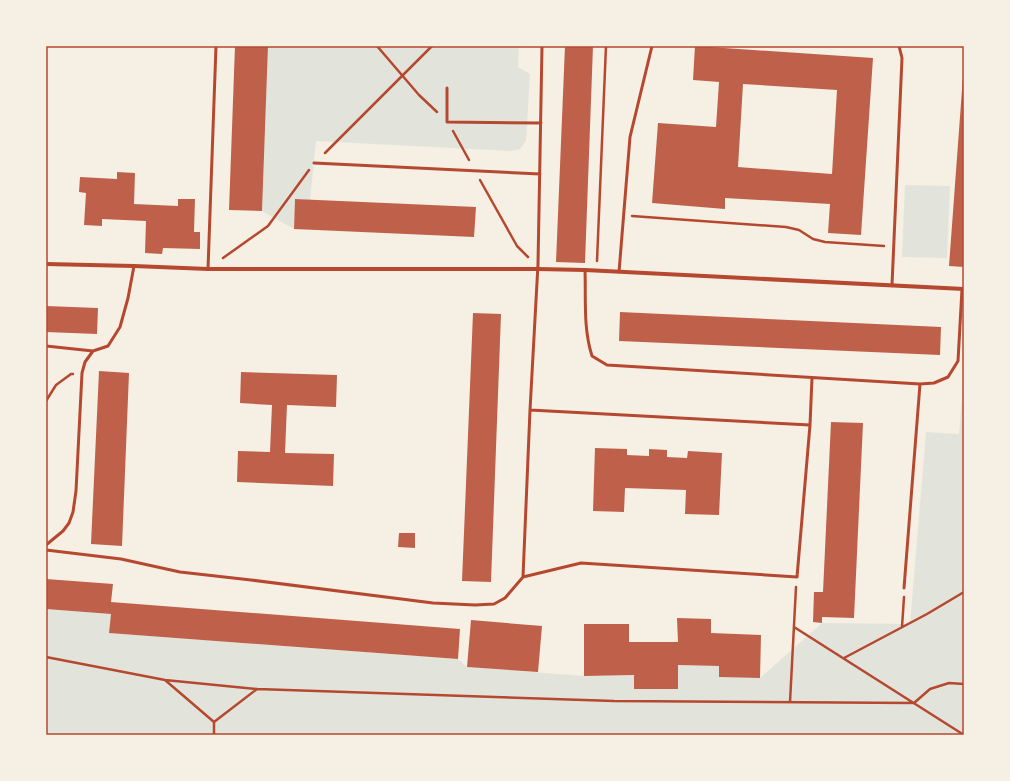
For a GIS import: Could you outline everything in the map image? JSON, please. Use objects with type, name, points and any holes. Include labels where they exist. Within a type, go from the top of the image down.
[{"type":"street","points":[[46,264],[208,269],[596,270],[963,289]]},
{"type":"lane","points":[[208,269],[216,46]]},
{"type":"lane","points":[[523,577],[538,269],[542,46]]},
{"type":"lane","points":[[619,272],[630,137],[652,46]]},
{"type":"lane","points":[[892,285],[902,58],[899,46]]},
{"type":"lane","points":[[447,88],[447,122],[541,123]]},
{"type":"lane","points":[[314,164],[540,174]]},
{"type":"lane","points":[[46,346],[93,351],[108,346],[120,327],[128,298],[134,266]]},
{"type":"lane","points":[[585,270],[588,343],[592,356],[607,365],[920,384],[934,383],[948,377],[958,361],[963,289]]},
{"type":"lane","points":[[46,545],[63,531],[69,523],[72,512],[76,491],[82,373],[85,362],[93,351]]},
{"type":"lane","points":[[46,550],[121,559],[180,572],[433,603],[475,605],[494,604],[505,598],[523,577],[581,563],[797,577],[810,425],[812,378]]},
{"type":"lane","points":[[904,588],[920,384]]},
{"type":"lane","points":[[530,410],[810,425]]},
{"type":"path","points":[[377,46],[419,94],[447,122],[517,246],[529,258],[538,264]]},
{"type":"path","points":[[596,270],[606,46]]},
{"type":"path","points":[[624,216],[786,227],[799,230],[813,238],[825,242],[894,246]]},
{"type":"path","points":[[46,401],[56,385],[66,377],[71,374],[82,373]]},
{"type":"path","points":[[790,702],[797,577]]},
{"type":"path","points":[[902,627],[904,588]]},
{"type":"path","points":[[844,658],[927,614],[964,592]]},
{"type":"path","points":[[794,627],[964,735]]},
{"type":"path","points":[[46,657],[165,680],[257,689],[614,701],[914,702],[930,689],[949,683],[964,684]]},
{"type":"path","points":[[165,680],[214,722],[214,735]]},
{"type":"path","points":[[214,722],[257,689]]},
{"type":"shaded area","points":[[268,46],[519,46],[518,67],[530,74],[526,141],[520,149],[511,151],[316,141],[310,200],[295,199],[294,229],[262,211]]},
{"type":"shaded area","points":[[905,185],[950,186],[947,258],[902,257]]},
{"type":"shaded area","points":[[964,369],[964,735],[46,735],[46,609],[111,614],[110,633],[458,659],[467,667],[584,676],[634,675],[634,689],[678,689],[678,665],[719,666],[719,677],[760,678],[822,623],[910,624],[926,432],[959,434]]},
{"type":"building","points":[[235,46],[268,46],[262,211],[229,210]]},
{"type":"building","points":[[565,46],[593,46],[585,263],[556,262]]},
{"type":"building","points":[[695,46],[873,58],[861,235],[828,233],[830,204],[725,198],[725,209],[652,203],[658,123],[716,127],[719,82],[693,80]],"holes":[[[743,84],[837,90],[832,174],[738,167]]]},
{"type":"building","points":[[964,76],[964,267],[949,266]]},
{"type":"building","points":[[117,172],[135,173],[134,204],[178,206],[178,199],[195,199],[194,232],[200,232],[200,249],[163,248],[162,254],[145,253],[146,221],[102,219],[102,226],[84,225],[86,193],[79,192],[80,177],[117,179]]},
{"type":"building","points":[[295,199],[476,207],[474,237],[294,229]]},
{"type":"building","points":[[46,306],[98,308],[97,334],[46,332]]},
{"type":"building","points":[[620,312],[941,327],[940,355],[619,341]]},
{"type":"building","points":[[473,313],[501,314],[491,582],[462,581]]},
{"type":"building","points":[[99,371],[129,373],[122,546],[91,544]]},
{"type":"building","points":[[241,372],[337,375],[336,407],[287,405],[285,453],[334,454],[333,486],[237,482],[238,451],[270,452],[272,405],[240,403]]},
{"type":"building","points":[[831,422],[863,423],[854,618],[822,617],[822,623],[813,622],[814,592],[823,592]]},
{"type":"building","points":[[595,448],[627,449],[627,455],[649,456],[649,449],[667,450],[667,457],[687,458],[688,451],[722,453],[719,515],[685,514],[686,490],[625,488],[624,512],[593,511]]},
{"type":"building","points":[[399,533],[415,533],[415,548],[398,547]]},
{"type":"building","points":[[46,579],[113,584],[111,602],[460,629],[458,659],[109,633],[111,614],[46,609]]},
{"type":"building","points":[[677,618],[711,619],[711,633],[761,635],[760,678],[719,677],[719,666],[678,665],[678,689],[634,689],[634,675],[584,676],[584,624],[629,624],[629,642],[678,642]]},
{"type":"building","points":[[471,620],[542,626],[538,672],[467,667]]}]
